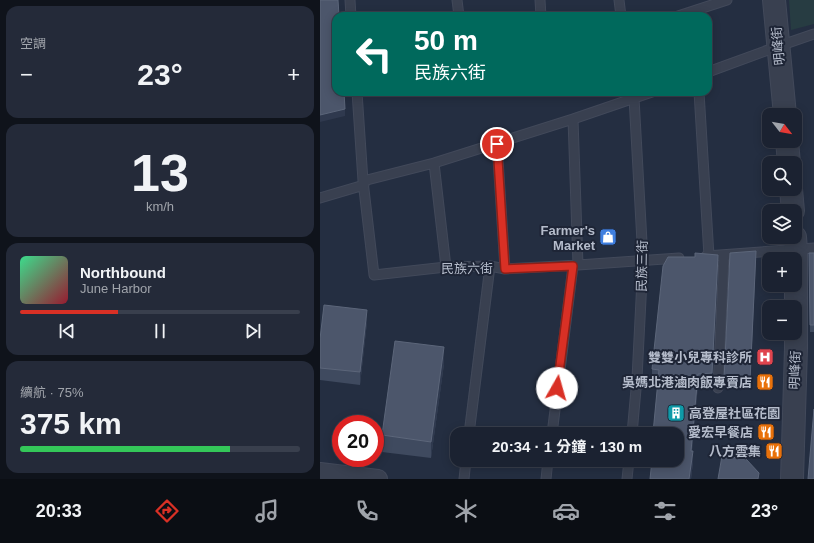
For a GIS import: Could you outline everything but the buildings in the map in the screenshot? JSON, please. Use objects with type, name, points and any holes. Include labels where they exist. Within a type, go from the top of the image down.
[{"type":"street","name":"明峰街","points":[[774,0],[783,108]]},
{"type":"street","name":"明峰街","points":[[792,479],[796,348],[802,245]]},
{"type":"street","points":[[320,472],[378,479]]},
{"type":"lane","points":[[350,0],[351,12]]},
{"type":"lane","points":[[457,0],[458,12]]},
{"type":"lane","points":[[540,0],[541,12]]},
{"type":"lane","points":[[619,0],[620,12]]},
{"type":"lane","points":[[687,12],[706,3],[727,0]]},
{"type":"lane","points":[[712,71],[814,34]]},
{"type":"lane","name":"民族六街","points":[[357,96],[364,183],[374,275],[446,267],[490,266],[505,269],[575,266],[724,255],[802,245]]},
{"type":"lane","points":[[320,198],[364,183],[497,144],[640,96]]},
{"type":"lane","points":[[700,96],[709,256]]},
{"type":"lane","name":"民族三街","points":[[633,427],[637,378],[643,260],[634,98]]},
{"type":"lane","points":[[553,427],[575,266],[573,119]]},
{"type":"lane","points":[[497,144],[505,269]]},
{"type":"lane","points":[[434,163],[446,267]]},
{"type":"lane","points":[[718,388],[724,255]]},
{"type":"lane","points":[[470,427],[490,266]]},
{"type":"lane","points":[[464,479],[465,467]]},
{"type":"lane","points":[[546,479],[547,467]]},
{"type":"lane","points":[[627,479],[628,467]]},
{"type":"green space","points":[[789,0],[814,0],[814,24],[791,30]]},
{"type":"place","name":"Farmer's Market","points":[[608,237]]},
{"type":"place","name":"雙雙小兒專科診所","points":[[765,357]]},
{"type":"place","name":"吳媽北港滷肉飯專賣店","points":[[765,382]]},
{"type":"place","name":"高登屋社區花園","points":[[676,413]]},
{"type":"place","name":"愛宏早餐店","points":[[766,432]]},
{"type":"place","name":"八方雲集","points":[[774,451]]},
{"type":"route","points":[[497,144],[505,269],[573,266],[557,388]]}]
